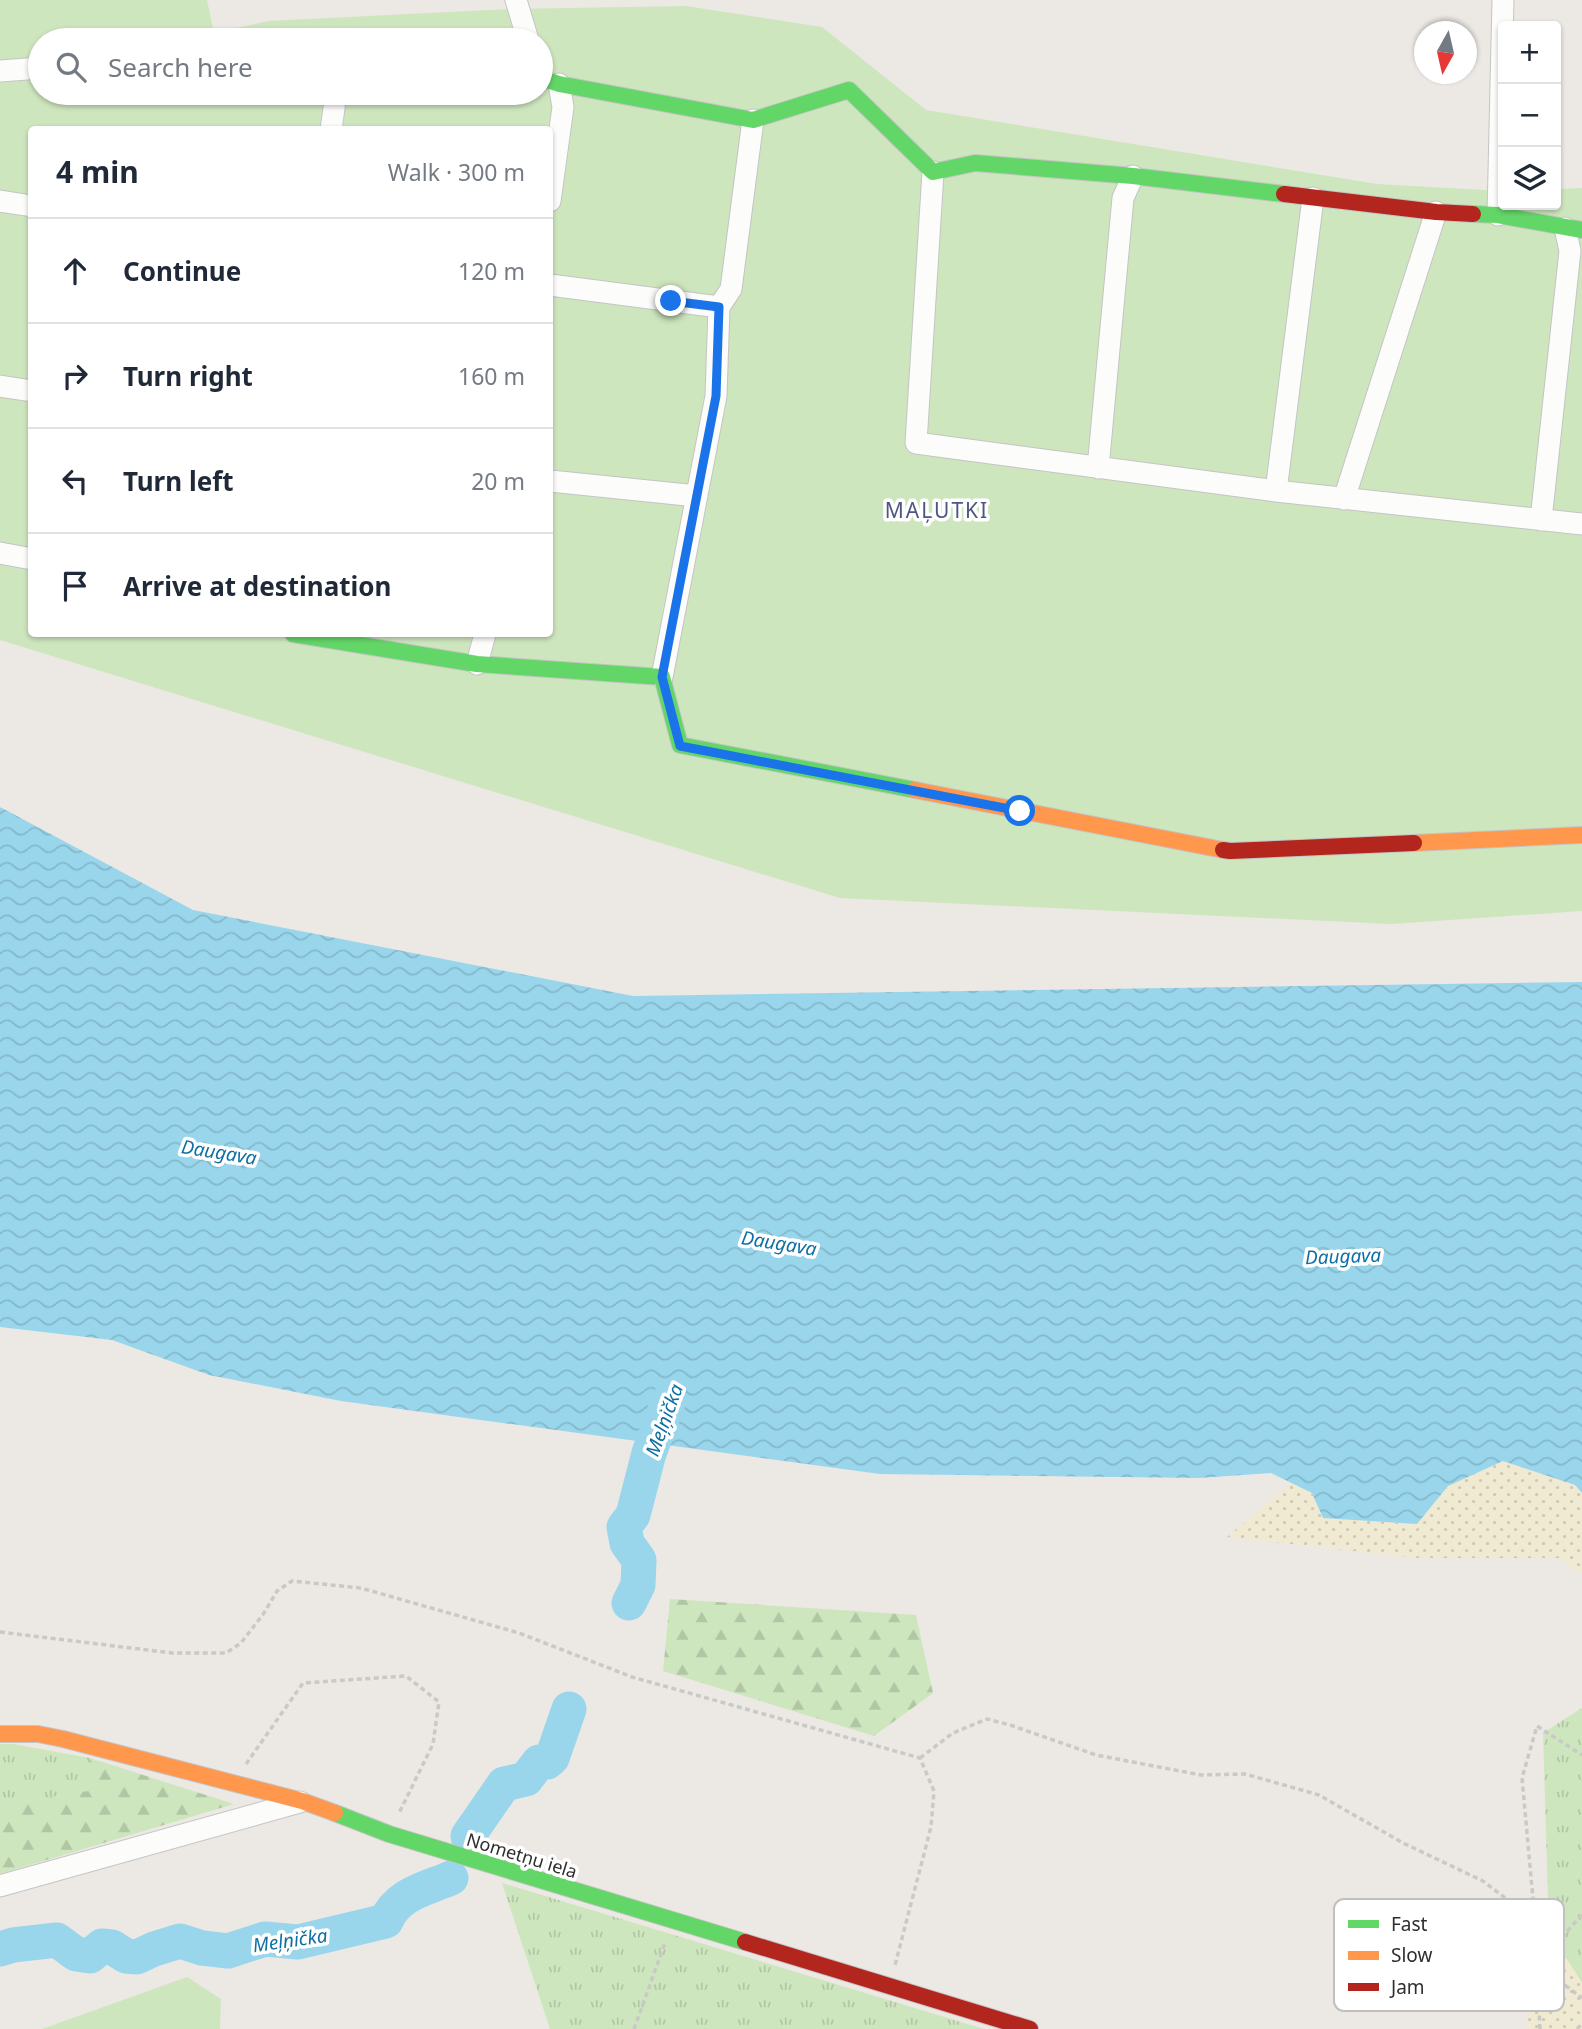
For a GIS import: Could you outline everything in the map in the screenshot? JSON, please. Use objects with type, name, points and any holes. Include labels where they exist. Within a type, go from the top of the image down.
[{"type":"street","points":[[516,0],[524,28]]},
{"type":"street","points":[[1498,215],[1503,0]]},
{"type":"street","points":[[0,71],[28,69]]},
{"type":"street","points":[[553,82],[752,120],[849,90],[933,172],[916,443],[1276,491],[1582,524]]},
{"type":"street","points":[[553,88],[562,107],[553,178]]},
{"type":"street","points":[[332,126],[335,105]]},
{"type":"street","points":[[752,120],[731,289],[719,307],[716,396],[662,677],[680,746],[1230,851],[1582,835]]},
{"type":"street","points":[[933,172],[975,163],[1133,176],[1436,212],[1498,215],[1573,229],[1541,520]]},
{"type":"street","points":[[1098,468],[1123,198],[1133,176]]},
{"type":"street","points":[[1276,491],[1314,198]]},
{"type":"street","points":[[0,201],[28,205]]},
{"type":"street","points":[[1344,499],[1436,212]]},
{"type":"street","points":[[553,285],[719,307]]},
{"type":"street","points":[[0,386],[28,390]]},
{"type":"street","points":[[553,481],[698,496]]},
{"type":"street","points":[[0,553],[28,558]]},
{"type":"street","points":[[311,637],[477,664],[662,677]]},
{"type":"street","points":[[477,664],[484,637]]},
{"type":"street","name":"Nometņu iela","points":[[0,1734],[38,1734],[63,1739],[302,1801],[389,1834],[1030,2029]]},
{"type":"street","points":[[0,1886],[302,1801]]},
{"type":"path","points":[[0,1632],[172,1653],[226,1653],[241,1643],[277,1591],[292,1580],[361,1588],[519,1633],[632,1677],[920,1758]]},
{"type":"path","points":[[234,1782],[303,1683],[406,1676],[439,1702],[437,1723],[433,1744],[389,1834]]},
{"type":"path","points":[[920,1758],[953,1733],[987,1720],[1010,1725],[1096,1755],[1200,1775],[1245,1774],[1320,1795],[1402,1843],[1483,1881],[1506,1899]]},
{"type":"path","points":[[1533,1899],[1522,1778],[1537,1726],[1582,1755]]},
{"type":"path","points":[[889,1987],[932,1827],[934,1791],[920,1758]]},
{"type":"path","points":[[1564,1935],[1582,1915]]},
{"type":"path","points":[[634,2029],[672,1922]]},
{"type":"path","points":[[1564,1984],[1582,1998]]},
{"type":"path","points":[[1539,2011],[1540,2029]]},
{"type":"path","points":[[1577,2029],[1582,2024]]},
{"type":"green space","points":[[0,0],[207,0],[213,28],[28,28],[28,105],[553,105],[553,28],[236,28],[268,21],[511,9],[686,6],[822,27],[926,110],[1377,184],[1498,191],[1498,210],[1561,210],[1561,189],[1582,188],[1582,911],[1391,924],[840,898],[0,640]]},
{"type":"green space","points":[[670,1599],[916,1615],[933,1693],[874,1736],[663,1671]]},
{"type":"green space","points":[[1582,1708],[1582,1983],[1564,1955],[1564,1899],[1548,1899],[1543,1733]]},
{"type":"green space","points":[[0,1744],[90,1758],[89,1791],[0,1805]]},
{"type":"green space","points":[[90,1758],[234,1804],[0,1874],[0,1805],[88,1791]]},
{"type":"green space","points":[[502,1883],[984,2029],[550,2029]]},
{"type":"green space","points":[[187,1977],[221,1999],[220,2029],[42,2029]]},
{"type":"sand","points":[[1503,1461],[1575,1485],[1582,1493],[1582,1574],[1559,1558],[1417,1558],[1227,1537],[1291,1483],[1312,1493],[1323,1518],[1417,1524],[1448,1486]]},
{"type":"sand","points":[[1564,1955],[1582,1983],[1582,2029],[1527,2029],[1526,2011],[1564,2011]]},
{"type":"water","name":"Daugava","points":[[0,807],[193,910],[633,996],[1582,982],[1582,1493],[1575,1485],[1503,1461],[1448,1486],[1417,1524],[1323,1518],[1312,1493],[1271,1473],[1199,1478],[880,1474],[341,1401],[209,1375],[112,1340],[0,1327]]},
{"type":"waterway","name":"Meļņička","points":[[629,1603],[638,1585],[639,1560],[627,1543],[624,1527],[633,1515],[649,1453],[669,1400]]},
{"type":"waterway","name":"Meļņička","points":[[468,1836],[504,1784],[526,1779],[539,1762],[547,1762],[552,1758],[569,1709]]},
{"type":"waterway","name":"Meļņička","points":[[0,1949],[57,1940],[76,1954],[90,1956],[102,1946],[112,1947],[126,1956],[137,1957],[180,1941],[202,1948],[228,1951],[265,1939],[298,1942],[386,1921],[397,1904],[405,1898],[451,1878]]},
{"type":"traffic: fast","points":[[553,82],[753,120],[849,90],[933,172],[975,163],[1133,176],[1284,194]]},
{"type":"traffic: fast","points":[[1473,214],[1498,215],[1582,230]]},
{"type":"traffic: fast","points":[[311,637],[477,664],[662,677],[680,745],[915,790]]},
{"type":"traffic: fast","points":[[335,1813],[389,1834],[745,1942]]},
{"type":"traffic: slow","points":[[915,790],[1223,850]]},
{"type":"traffic: slow","points":[[1414,843],[1582,835]]},
{"type":"traffic: slow","points":[[0,1734],[38,1734],[63,1739],[302,1801],[335,1813]]},
{"type":"traffic: jam","points":[[1284,194],[1473,214]]},
{"type":"traffic: jam","points":[[1223,850],[1414,843]]},
{"type":"traffic: jam","points":[[745,1942],[1030,2029]]},
{"type":"district","name":"MAĻUTKI","points":[[937,510]]},
{"type":"route","points":[[671,301],[719,307],[716,396],[662,677],[680,746],[1020,811]]}]
